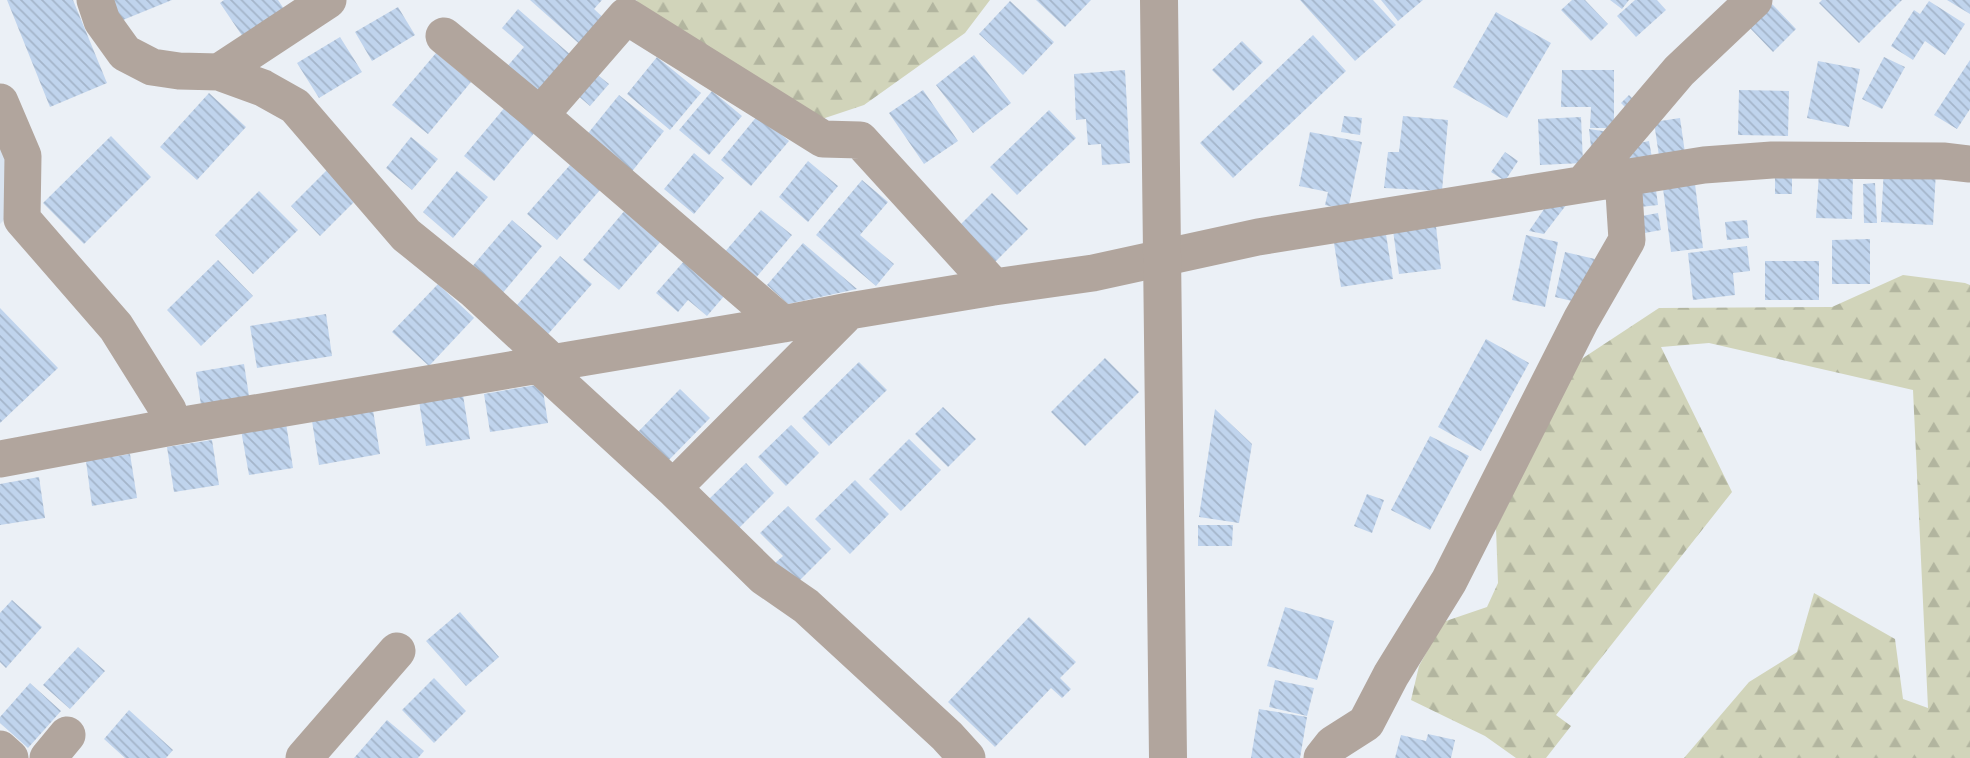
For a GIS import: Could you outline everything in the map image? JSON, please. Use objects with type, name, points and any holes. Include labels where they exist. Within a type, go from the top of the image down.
[{"type":"street","points":[[95,0],[102,21],[125,52],[152,67],[219,72],[262,88],[295,106],[406,235],[473,289],[764,577],[806,606],[947,736],[967,758]]},
{"type":"street","points":[[219,72],[328,0]]},
{"type":"street","points":[[1159,0],[1168,758]]},
{"type":"street","points":[[1583,184],[1679,71],[1754,0]]},
{"type":"street","points":[[540,115],[626,16],[823,139],[860,140],[994,287]]},
{"type":"street","points":[[444,36],[783,324]]},
{"type":"street","points":[[0,102],[23,156],[22,219],[116,327],[169,410],[172,427]]},
{"type":"street","points":[[0,458],[849,311],[1093,273],[1258,237],[1623,177],[1704,165],[1772,160],[1943,161],[1970,164]]},
{"type":"street","points":[[1356,758],[1366,723],[1391,675],[1449,581],[1581,320],[1627,240],[1623,177]]},
{"type":"street","points":[[673,488],[849,311]]},
{"type":"street","points":[[304,758],[397,650]]},
{"type":"street","points":[[1322,758],[1334,744],[1366,723]]},
{"type":"street","points":[[0,749],[10,758]]},
{"type":"shaded area","points":[[0,130],[11,154],[5,219],[0,224]]},
{"type":"green space","points":[[636,0],[990,0],[965,33],[864,105],[822,119],[649,14]]},
{"type":"green space","points":[[1903,275],[1970,285],[1970,758],[1684,758],[1749,682],[1797,652],[1814,593],[1895,639],[1903,699],[1928,708],[1913,390],[1709,343],[1661,347],[1732,492],[1556,715],[1571,726],[1546,758],[1516,758],[1485,736],[1411,700],[1419,666],[1443,622],[1487,607],[1498,583],[1496,528],[1580,360],[1659,308],[1832,307]]},
{"type":"building","points":[[7,0],[73,0],[107,83],[50,107]]},
{"type":"building","points":[[109,0],[172,0],[118,22]]},
{"type":"building","points":[[224,0],[278,0],[284,9],[243,37],[220,3]]},
{"type":"building","points":[[530,0],[602,0],[594,9],[608,22],[584,48]]},
{"type":"building","points":[[1036,0],[1091,0],[1065,27]]},
{"type":"building","points":[[1300,0],[1373,0],[1396,25],[1355,61]]},
{"type":"building","points":[[1381,0],[1423,0],[1398,21]]},
{"type":"building","points":[[1572,0],[1585,0],[1608,24],[1591,41],[1561,10]]},
{"type":"building","points":[[1610,0],[1629,0],[1622,9]]},
{"type":"building","points":[[1635,0],[1657,0],[1666,10],[1636,37],[1617,16]]},
{"type":"building","points":[[1822,0],[1902,0],[1859,43],[1819,3]]},
{"type":"building","points":[[1947,0],[1970,0],[1970,14]]},
{"type":"building","points":[[1010,1],[1054,42],[1023,75],[979,34]]},
{"type":"building","points":[[1929,1],[1965,24],[1945,55],[1925,41],[1913,60],[1891,46],[1914,10],[1920,14]]},
{"type":"building","points":[[1772,4],[1796,29],[1773,52],[1749,27]]},
{"type":"building","points":[[398,7],[415,35],[372,61],[355,32]]},
{"type":"building","points":[[518,9],[572,56],[537,96],[505,69],[524,47],[502,28]]},
{"type":"building","points":[[1496,12],[1551,43],[1507,118],[1453,87]]},
{"type":"building","points":[[1313,35],[1346,71],[1233,178],[1200,143]]},
{"type":"building","points":[[340,37],[362,72],[319,98],[297,63]]},
{"type":"building","points":[[1242,41],[1263,62],[1233,91],[1212,70]]},
{"type":"building","points":[[436,53],[471,82],[428,134],[392,105]]},
{"type":"building","points":[[974,55],[1011,103],[973,133],[936,85]]},
{"type":"building","points":[[657,57],[701,93],[670,130],[627,94]]},
{"type":"building","points":[[1884,57],[1905,67],[1882,109],[1862,99]]},
{"type":"building","points":[[1970,60],[1970,109],[1957,129],[1934,115]]},
{"type":"building","points":[[1818,61],[1860,69],[1849,127],[1807,118]]},
{"type":"building","points":[[1125,70],[1130,163],[1102,165],[1101,144],[1088,145],[1086,119],[1076,120],[1074,74]]},
{"type":"building","points":[[1562,70],[1614,70],[1614,128],[1590,128],[1591,107],[1561,107]]},
{"type":"building","points":[[594,72],[609,84],[590,106],[576,94]]},
{"type":"building","points":[[923,90],[958,141],[924,164],[889,113]]},
{"type":"building","points":[[1739,90],[1789,91],[1788,136],[1738,135]]},
{"type":"building","points":[[712,91],[742,116],[709,155],[679,130]]},
{"type":"building","points":[[209,93],[246,127],[197,180],[160,147]]},
{"type":"building","points":[[619,95],[664,131],[630,174],[585,137]]},
{"type":"building","points":[[1629,95],[1637,103],[1629,111],[1621,103]]},
{"type":"building","points":[[506,106],[536,131],[494,181],[464,156]]},
{"type":"building","points":[[1049,110],[1076,138],[1017,195],[990,167]]},
{"type":"building","points":[[758,115],[789,141],[751,186],[721,160]]},
{"type":"building","points":[[1344,116],[1362,118],[1360,135],[1341,132]]},
{"type":"building","points":[[1403,116],[1448,120],[1442,191],[1384,188],[1388,152],[1399,152]]},
{"type":"building","points":[[1581,117],[1583,163],[1540,165],[1538,119]]},
{"type":"building","points":[[1680,118],[1685,153],[1659,156],[1654,122]]},
{"type":"building","points":[[1589,129],[1616,133],[1593,165]]},
{"type":"building","points":[[1310,132],[1362,142],[1348,210],[1325,205],[1328,192],[1299,186]]},
{"type":"building","points":[[111,136],[151,177],[84,244],[43,203]]},
{"type":"building","points":[[411,137],[438,159],[412,190],[386,168]]},
{"type":"building","points":[[1649,141],[1652,158],[1629,163],[1625,146]]},
{"type":"building","points":[[1505,152],[1518,161],[1505,181],[1491,172]]},
{"type":"building","points":[[694,153],[724,178],[694,214],[664,189]]},
{"type":"building","points":[[808,161],[838,186],[808,222],[779,197]]},
{"type":"building","points":[[570,165],[600,190],[557,240],[527,214]]},
{"type":"building","points":[[1884,168],[1936,171],[1933,225],[1881,222]]},
{"type":"building","points":[[328,169],[357,199],[320,236],[291,206]]},
{"type":"building","points":[[457,171],[488,197],[453,238],[423,212]]},
{"type":"building","points":[[1819,173],[1853,174],[1852,219],[1816,218]]},
{"type":"building","points":[[1775,174],[1792,174],[1792,194],[1775,194]]},
{"type":"building","points":[[862,180],[888,202],[860,235],[894,264],[876,286],[816,235]]},
{"type":"building","points":[[1875,183],[1877,223],[1864,223],[1863,184]]},
{"type":"building","points":[[1695,184],[1703,248],[1671,252],[1663,188]]},
{"type":"building","points":[[1656,190],[1658,205],[1631,208],[1629,193]]},
{"type":"building","points":[[259,191],[298,230],[253,274],[215,235]]},
{"type":"building","points":[[992,193],[1028,229],[991,266],[955,230]]},
{"type":"building","points":[[1551,199],[1570,200],[1544,234],[1529,231]]},
{"type":"building","points":[[626,209],[662,240],[619,290],[583,260]]},
{"type":"building","points":[[761,210],[792,235],[754,280],[723,254]]},
{"type":"building","points":[[1658,213],[1661,230],[1634,235],[1631,218]]},
{"type":"building","points":[[1435,218],[1441,269],[1399,274],[1392,223]]},
{"type":"building","points":[[512,220],[542,246],[501,295],[470,269]]},
{"type":"building","points":[[1747,220],[1749,238],[1727,240],[1725,222]]},
{"type":"building","points":[[1385,228],[1393,279],[1341,287],[1333,237]]},
{"type":"building","points":[[1526,235],[1558,242],[1545,307],[1512,300]]},
{"type":"building","points":[[1870,239],[1870,284],[1832,284],[1832,240]]},
{"type":"building","points":[[803,243],[857,289],[788,304],[767,285]]},
{"type":"building","points":[[1747,246],[1750,271],[1733,273],[1735,295],[1693,300],[1688,253]]},
{"type":"building","points":[[1565,252],[1595,259],[1585,304],[1555,297]]},
{"type":"building","points":[[560,256],[592,284],[542,341],[510,313]]},
{"type":"building","points":[[218,260],[253,296],[201,346],[167,310]]},
{"type":"building","points":[[685,260],[725,295],[707,316],[688,300],[678,312],[656,293]]},
{"type":"building","points":[[1765,261],[1819,261],[1819,300],[1765,300]]},
{"type":"building","points":[[438,284],[474,318],[429,366],[392,332]]},
{"type":"building","points":[[0,308],[58,368],[0,423]]},
{"type":"building","points":[[326,314],[332,356],[257,368],[250,326]]},
{"type":"building","points":[[1486,339],[1529,363],[1481,451],[1438,427]]},
{"type":"building","points":[[1105,358],[1139,392],[1085,446],[1051,412]]},
{"type":"building","points":[[859,362],[887,390],[829,446],[802,418]]},
{"type":"building","points":[[244,364],[249,396],[201,405],[196,372]]},
{"type":"building","points":[[542,384],[548,423],[490,432],[484,394]]},
{"type":"building","points":[[680,389],[710,418],[665,464],[636,434]]},
{"type":"building","points":[[463,395],[470,439],[426,446],[419,401]]},
{"type":"building","points":[[943,407],[976,439],[948,467],[915,434]]},
{"type":"building","points":[[1215,409],[1252,444],[1239,523],[1199,517]]},
{"type":"building","points":[[373,410],[380,454],[319,465],[312,421]]},
{"type":"building","points":[[286,423],[293,468],[249,475],[241,430]]},
{"type":"building","points":[[791,425],[819,453],[786,486],[758,457]]},
{"type":"building","points":[[1430,436],[1469,456],[1430,530],[1391,510]]},
{"type":"building","points":[[909,439],[941,470],[901,511],[869,479]]},
{"type":"building","points":[[212,440],[219,485],[174,492],[167,447]]},
{"type":"building","points":[[130,454],[137,498],[92,506],[86,461]]},
{"type":"building","points":[[746,463],[774,493],[736,531],[707,501]]},
{"type":"building","points":[[39,477],[45,518],[0,525],[0,484]]},
{"type":"building","points":[[855,480],[889,514],[850,554],[815,519]]},
{"type":"building","points":[[1367,494],[1384,500],[1372,533],[1354,526]]},
{"type":"building","points":[[788,506],[831,549],[795,585],[774,564],[783,556],[760,533]]},
{"type":"building","points":[[1198,525],[1233,525],[1232,546],[1198,546]]},
{"type":"building","points":[[12,600],[42,627],[6,668],[0,662],[0,613]]},
{"type":"building","points":[[1285,607],[1334,621],[1317,680],[1267,666]]},
{"type":"building","points":[[460,612],[499,657],[466,686],[426,641]]},
{"type":"building","points":[[1029,617],[1076,662],[1060,678],[1071,689],[1062,698],[1051,688],[995,747],[948,702]]},
{"type":"building","points":[[78,647],[105,671],[70,709],[43,685]]},
{"type":"building","points":[[434,678],[466,711],[434,743],[402,710]]},
{"type":"building","points":[[1275,680],[1314,688],[1307,716],[1269,707]]},
{"type":"building","points":[[30,683],[61,711],[28,748],[0,723],[0,717]]},
{"type":"building","points":[[1259,709],[1307,717],[1300,758],[1251,758]]},
{"type":"building","points":[[129,710],[173,750],[166,758],[125,758],[104,739]]},
{"type":"building","points":[[387,720],[424,751],[418,758],[354,758]]},
{"type":"building","points":[[1428,734],[1455,740],[1451,758],[1395,758],[1401,735],[1426,741]]}]
